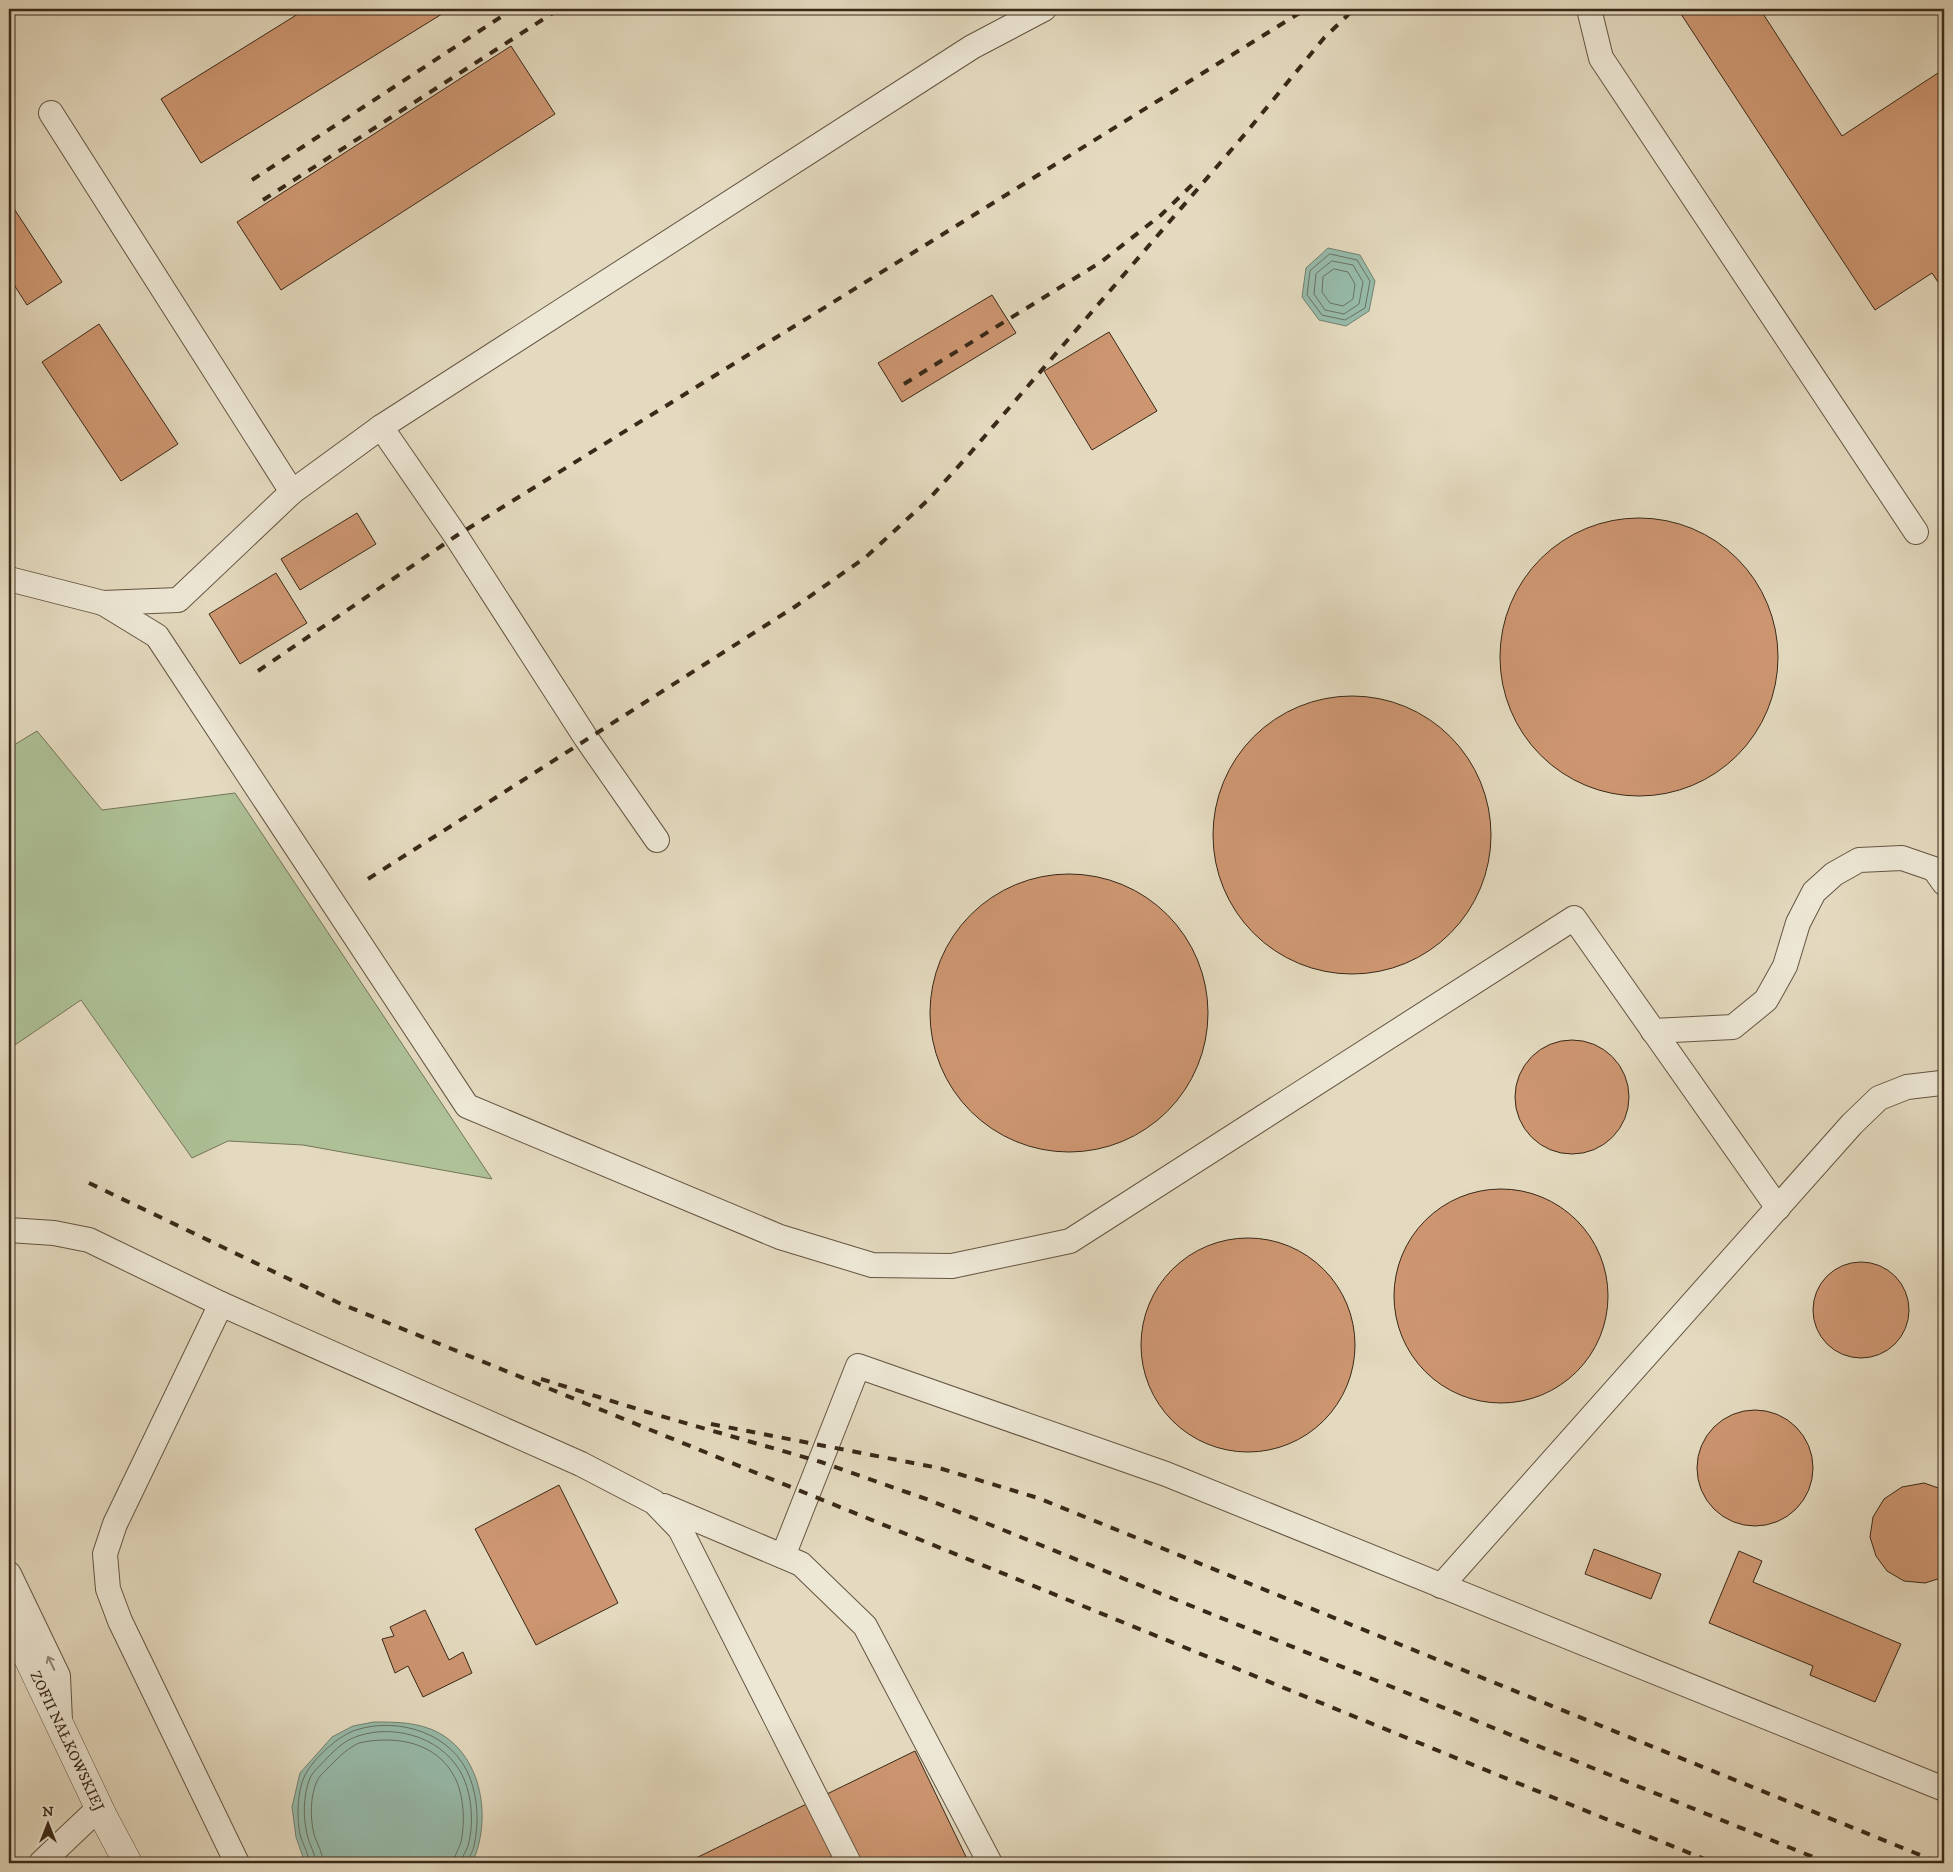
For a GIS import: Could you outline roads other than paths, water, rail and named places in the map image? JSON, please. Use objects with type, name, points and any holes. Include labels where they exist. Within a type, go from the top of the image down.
[{"type":"street","name":"ZOFII NAŁKOWSKIEJ","points":[[9,1618],[128,1863]]},
{"type":"lane","points":[[9,579],[103,603],[178,600],[292,492],[381,427],[972,47],[1044,9]]},
{"type":"lane","points":[[1589,9],[1601,58],[1916,532]]},
{"type":"lane","points":[[51,113],[292,492]]},
{"type":"lane","points":[[381,427],[456,536],[586,738],[657,840]]},
{"type":"lane","points":[[103,603],[157,636],[466,1106],[780,1237],[872,1265],[952,1266],[1070,1241],[1574,918],[1778,1208]]},
{"type":"lane","points":[[1653,1031],[1733,1027],[1766,1000],[1785,966],[1798,923],[1814,892],[1834,874],[1859,860],[1902,858],[1934,869],[1944,883]]},
{"type":"lane","points":[[1441,1586],[1852,1124],[1879,1098],[1907,1087],[1943,1082]]},
{"type":"lane","points":[[9,1230],[54,1233],[89,1240],[221,1304],[581,1464],[654,1502],[801,1564],[865,1626],[990,1863]]},
{"type":"lane","points":[[221,1304],[115,1524],[105,1554],[108,1589],[120,1621],[236,1863]]},
{"type":"lane","points":[[782,1556],[858,1366],[1166,1474],[1944,1789]]},
{"type":"lane","points":[[654,1502],[680,1529],[849,1863]]},
{"type":"lane","points":[[9,1574],[58,1676],[61,1728]]},
{"type":"lane","points":[[42,1863],[100,1807]]},
{"type":"water","points":[[1328,248],[1360,255],[1375,281],[1369,311],[1346,326],[1319,320],[1302,297],[1306,268]]},
{"type":"water","points":[[374,1722],[407,1723],[431,1729],[454,1744],[466,1758],[474,1774],[482,1810],[478,1846],[472,1863],[305,1863],[296,1837],[292,1807],[300,1773],[332,1737],[353,1726]]},
{"type":"railway","points":[[252,180],[513,9]]},
{"type":"railway","points":[[263,200],[559,9]]},
{"type":"railway","points":[[258,671],[456,536],[1306,9]]},
{"type":"railway","points":[[368,879],[796,606],[866,557],[928,500],[966,458],[1245,134],[1324,38],[1354,9]]},
{"type":"railway","points":[[904,384],[1101,262],[1161,215],[1195,182]]},
{"type":"railway","points":[[89,1183],[339,1303],[1714,1863]]},
{"type":"railway","points":[[541,1379],[647,1412],[821,1462],[929,1500],[1828,1863]]},
{"type":"railway","points":[[711,1424],[939,1468],[1038,1498],[1940,1863]]}]
